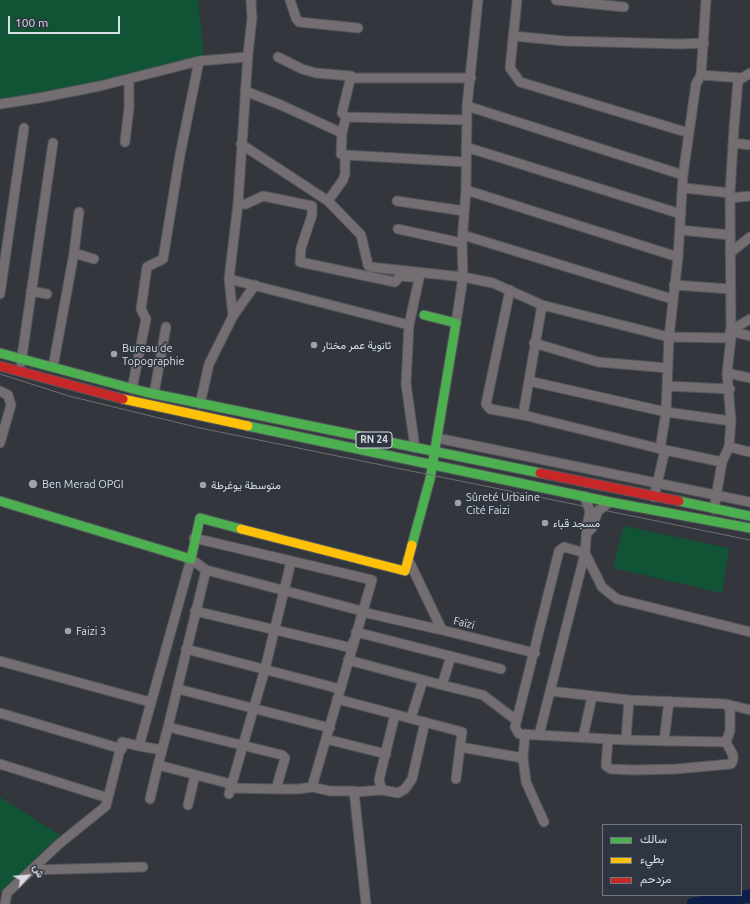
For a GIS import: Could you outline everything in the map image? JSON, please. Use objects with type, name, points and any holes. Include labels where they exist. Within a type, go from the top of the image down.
[{"type":"main road","points":[[0,501],[191,559],[194,538],[200,518],[405,571],[430,479],[456,323],[424,315]]},
{"type":"main road","name":"RN 24","points":[[0,353],[132,389],[200,404],[750,516]]},
{"type":"main road","name":"RN 24","points":[[0,366],[179,412],[610,502],[750,528]]},
{"type":"street","points":[[233,316],[229,279],[238,204],[247,57],[252,18],[251,0]]},
{"type":"street","points":[[290,0],[296,18],[299,22],[358,28]]},
{"type":"street","points":[[456,323],[463,277],[467,106],[478,0]]},
{"type":"street","points":[[517,0],[510,68],[520,82],[689,133]]},
{"type":"street","points":[[556,0],[624,7]]},
{"type":"street","points":[[654,497],[662,450],[666,412],[669,337],[684,188],[683,175],[696,84],[701,76],[706,0]]},
{"type":"street","points":[[513,36],[565,41],[680,44],[704,42]]},
{"type":"street","points":[[0,104],[39,98],[129,79],[199,61],[247,57]]},
{"type":"street","points":[[278,57],[302,70],[316,73],[351,76],[354,78],[471,78]]},
{"type":"street","points":[[132,389],[146,319],[141,309],[148,267],[163,259],[180,155],[199,61]]},
{"type":"street","points":[[351,76],[342,113],[346,117],[467,120]]},
{"type":"street","points":[[701,76],[746,76]]},
{"type":"street","points":[[714,509],[722,462],[729,447],[731,420],[728,373],[730,335],[730,195],[738,81],[746,76]]},
{"type":"street","points":[[125,142],[129,108],[129,79]]},
{"type":"street","points":[[245,91],[281,105],[342,133]]},
{"type":"street","points":[[467,106],[683,175]]},
{"type":"street","points":[[346,117],[342,133],[341,154],[466,162]]},
{"type":"street","points":[[0,294],[24,128]]},
{"type":"street","points":[[19,371],[53,143]]},
{"type":"street","points":[[733,143],[750,145]]},
{"type":"street","points":[[241,144],[328,201],[362,235],[368,264],[370,267],[419,276]]},
{"type":"street","points":[[466,147],[681,214]]},
{"type":"street","points":[[328,201],[343,180],[345,174],[346,155]]},
{"type":"street","points":[[684,188],[730,195],[750,196]]},
{"type":"street","points":[[466,190],[678,257]]},
{"type":"street","points":[[238,204],[246,204],[263,196],[312,206],[312,214],[301,248],[300,262],[395,282],[400,276],[419,276],[463,277],[493,283],[542,305],[669,337],[730,335],[750,336]]},
{"type":"street","points":[[397,201],[464,211]]},
{"type":"street","points":[[53,367],[74,253],[79,212]]},
{"type":"street","points":[[398,229],[463,239],[672,299]]},
{"type":"street","points":[[680,230],[730,235]]},
{"type":"street","points":[[730,253],[750,237]]},
{"type":"street","points":[[74,253],[94,259]]},
{"type":"street","points":[[415,448],[406,384],[410,325],[419,276]]},
{"type":"street","points":[[229,279],[410,325]]},
{"type":"street","points":[[200,404],[209,364],[233,316],[255,285]]},
{"type":"street","points":[[674,285],[730,289]]},
{"type":"street","points":[[510,290],[486,404],[490,409],[523,415],[662,450],[722,462]]},
{"type":"street","points":[[31,291],[47,294]]},
{"type":"street","points":[[523,415],[534,343],[542,305]]},
{"type":"street","points":[[730,335],[750,319]]},
{"type":"street","points":[[154,394],[166,327]]},
{"type":"street","points":[[534,343],[598,362],[668,368]]},
{"type":"street","points":[[728,373],[750,378]]},
{"type":"street","points":[[529,381],[666,412],[731,420]]},
{"type":"street","points":[[667,386],[730,389]]},
{"type":"street","points":[[0,391],[8,395],[11,401],[10,411],[0,443]]},
{"type":"street","points":[[436,438],[750,502]]},
{"type":"street","points":[[729,447],[750,452]]},
{"type":"street","points":[[584,496],[593,514]]},
{"type":"street","points":[[539,735],[583,563],[588,531],[587,526],[593,514],[610,502]]},
{"type":"street","points":[[194,538],[372,580],[352,648]]},
{"type":"street","points":[[726,742],[626,740],[519,734],[515,730],[516,720],[559,551],[567,547],[585,553],[602,588],[617,599],[750,632]]},
{"type":"street","points":[[139,746],[191,559],[206,570],[285,589],[362,612],[442,630]]},
{"type":"street","name":"Faïzi","points":[[408,559],[442,630],[534,653]]},
{"type":"street","points":[[230,789],[275,629],[291,562]]},
{"type":"street","points":[[583,563],[592,566]]},
{"type":"street","points":[[150,799],[206,570]]},
{"type":"street","points":[[195,611],[352,648]]},
{"type":"street","points":[[312,787],[362,612]]},
{"type":"street","points":[[356,632],[501,669]]},
{"type":"street","points":[[186,649],[340,689]]},
{"type":"street","points":[[442,685],[451,656]]},
{"type":"street","points":[[348,660],[484,695],[516,720]]},
{"type":"street","points":[[0,661],[150,702]]},
{"type":"street","points":[[411,718],[423,680]]},
{"type":"street","points":[[178,689],[254,707],[330,728]]},
{"type":"street","points":[[550,691],[592,697],[629,700],[726,704],[750,710]]},
{"type":"street","points":[[583,737],[592,697]]},
{"type":"street","points":[[337,699],[462,732],[456,780]]},
{"type":"street","points":[[626,740],[629,700]]},
{"type":"street","points":[[664,741],[669,701]]},
{"type":"street","points":[[608,739],[606,766],[611,769],[676,769],[731,764],[733,755],[726,742],[730,731],[730,709],[726,704]]},
{"type":"street","points":[[0,713],[122,749]]},
{"type":"street","points":[[382,790],[379,780],[395,714]]},
{"type":"street","points":[[158,766],[195,775],[230,789],[299,789],[312,787],[330,792],[382,790],[398,793],[405,789],[412,778],[425,722]]},
{"type":"street","points":[[168,727],[279,754],[285,758],[276,789]]},
{"type":"street","points":[[525,734],[523,758],[526,782],[544,822]]},
{"type":"street","points":[[326,739],[386,754]]},
{"type":"street","points":[[8,901],[31,870],[59,844],[106,806],[122,749],[122,742],[162,750]]},
{"type":"street","points":[[460,747],[523,758]]},
{"type":"street","points":[[0,764],[108,798]]},
{"type":"street","points":[[188,805],[195,775]]},
{"type":"street","points":[[355,792],[356,822],[366,904]]},
{"type":"street","points":[[31,870],[143,867]]},
{"type":"green space","points":[[0,0],[198,0],[204,56],[148,71],[39,94],[0,99]]},
{"type":"green space","points":[[624,526],[729,548],[722,593],[613,568]]},
{"type":"green space","points":[[0,797],[60,835],[0,893]]},
{"type":"waterway","points":[[693,904],[750,896]]},
{"type":"tram line","points":[[0,374],[69,396],[200,428],[750,540]]},
{"type":"traffic: fast","points":[[412,545],[430,479],[456,323],[424,315]]},
{"type":"traffic: fast","points":[[0,353],[145,392],[540,473]]},
{"type":"traffic: fast","points":[[248,426],[610,502],[750,528]]},
{"type":"traffic: fast","points":[[0,501],[191,559],[200,518],[241,529]]},
{"type":"traffic: fast","points":[[679,501],[750,516]]},
{"type":"traffic: slow","points":[[123,399],[248,426]]},
{"type":"traffic: slow","points":[[241,529],[405,571],[412,545]]},
{"type":"traffic: jam","points":[[0,366],[123,399]]},
{"type":"traffic: jam","points":[[540,473],[679,501]]},
{"type":"place","name":"ثانوية عمر مختار","points":[[314,345]]},
{"type":"place","name":"Bureau de Topographie","points":[[114,354]]},
{"type":"place","name":"Ben Merad OPGI","points":[[33,484]]},
{"type":"place","name":"متوسطة يوغرطة","points":[[203,485]]},
{"type":"place","name":"Sûreté Urbaine Cité Faizi","points":[[458,503]]},
{"type":"place","name":"مسجد قباء","points":[[545,523]]},
{"type":"place","name":"Faizi 3","points":[[68,631]]}]
